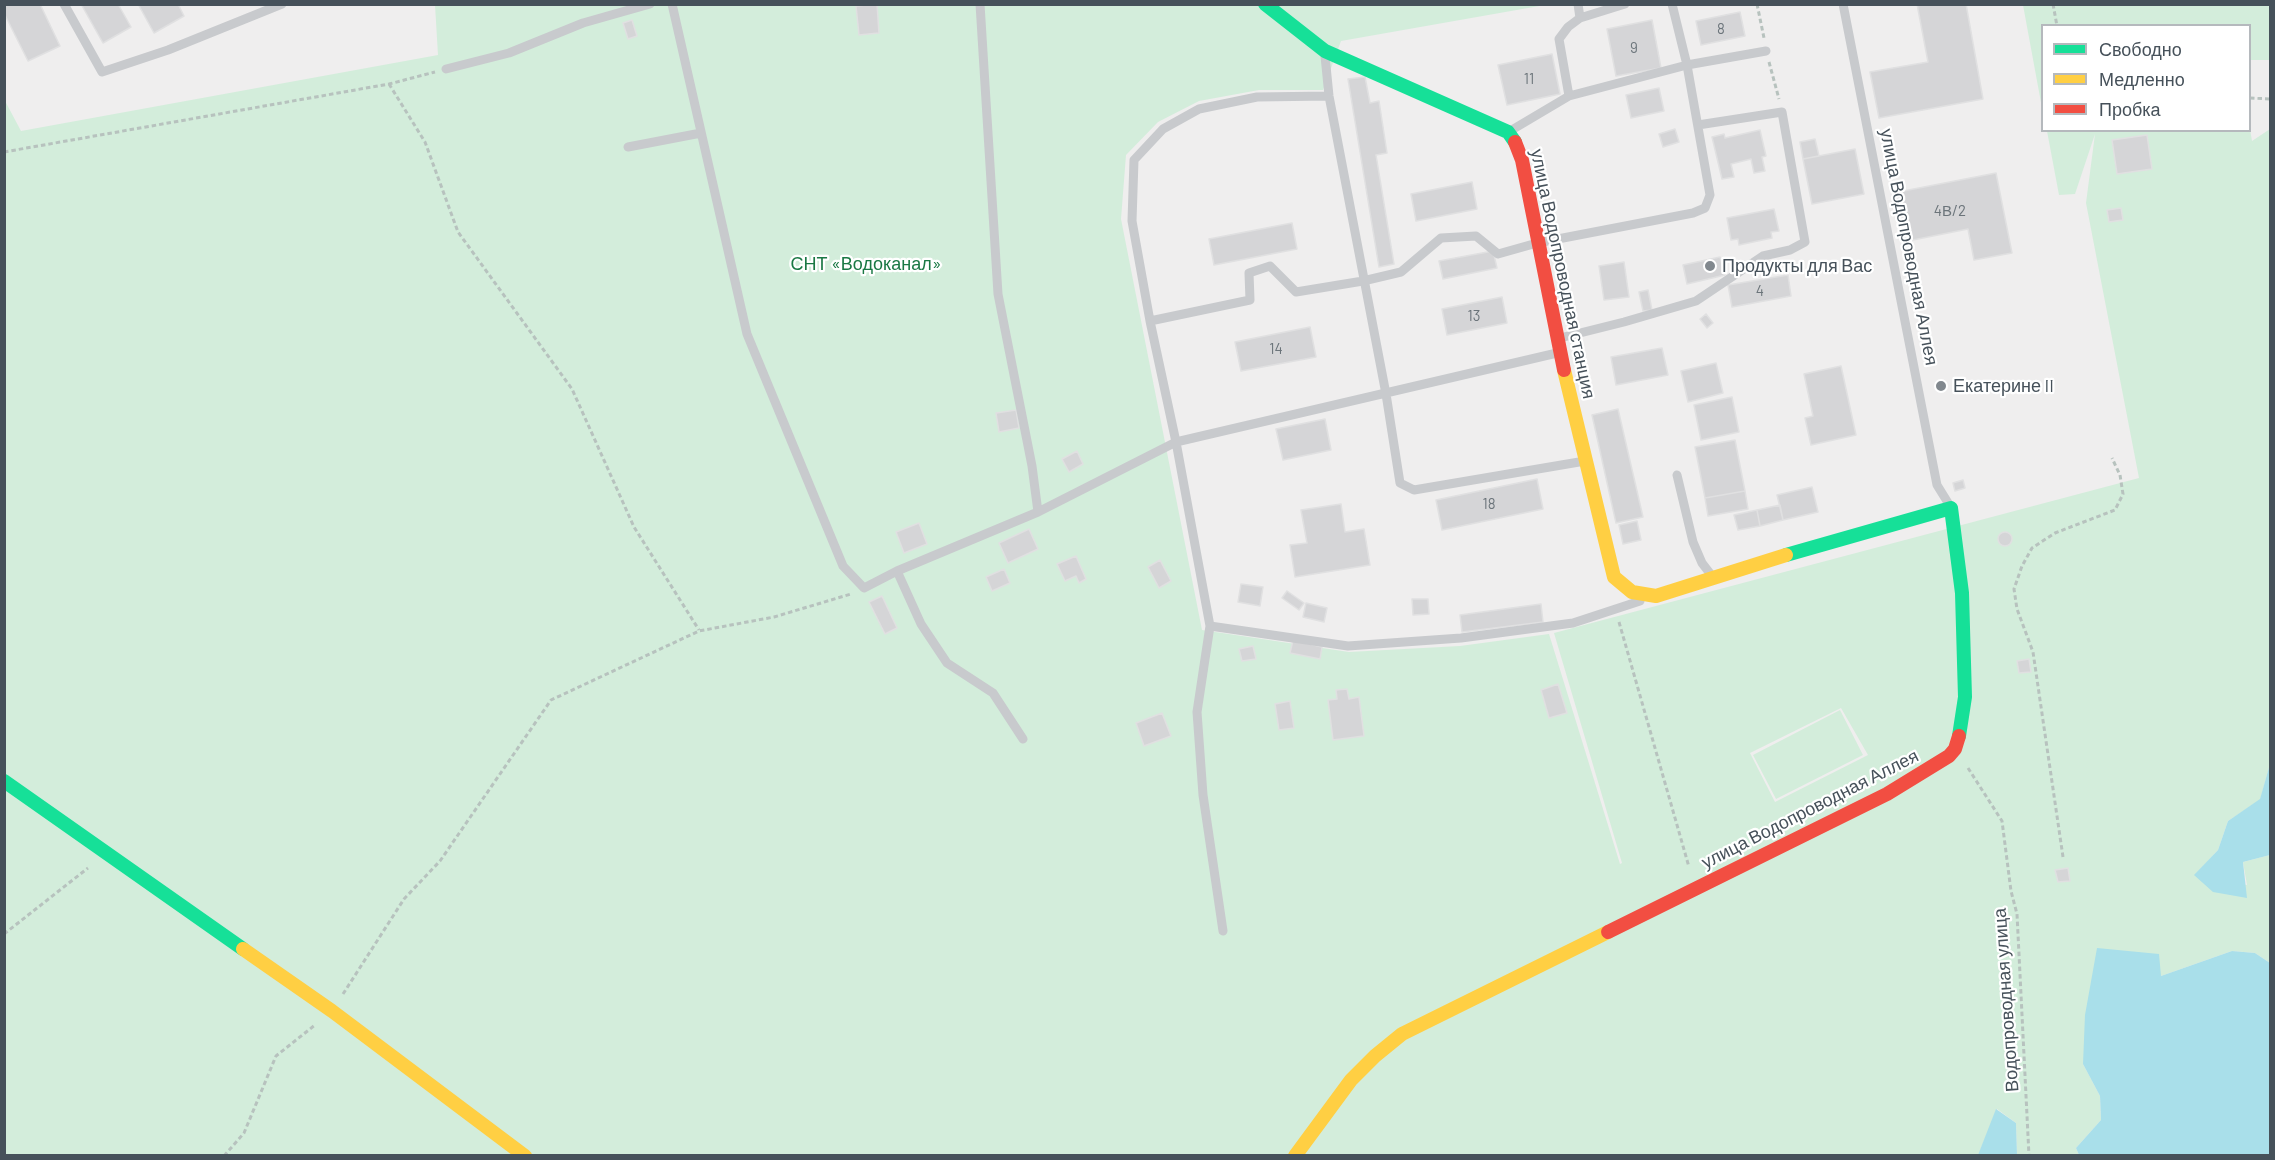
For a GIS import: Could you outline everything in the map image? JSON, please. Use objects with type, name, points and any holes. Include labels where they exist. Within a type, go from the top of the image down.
[{"type":"street","name":"улица Водопроводная станция","points":[[1265,4],[1325,51],[1508,132],[1517,145],[1522,160],[1559,345],[1614,577],[1632,592],[1656,596]]},
{"type":"street","points":[[1656,596],[1951,508]]},
{"type":"street","name":"улица Водопроводная Аллея","points":[[1295,1155],[1352,1080],[1375,1056],[1402,1034],[1695,887],[1887,794],[1949,756],[1955,749],[1962,728],[1965,697],[1962,593],[1951,508]]},
{"type":"street","points":[[4,781],[332,1011],[525,1155]]},
{"type":"lane","points":[[64,4],[102,72],[168,51],[282,4]]},
{"type":"lane","points":[[446,69],[509,53],[583,22],[650,4]]},
{"type":"lane","points":[[672,4],[747,334],[843,566],[864,588],[897,571],[1038,512],[1176,442],[1386,394],[1559,345],[1624,322],[1696,301],[1763,256],[1790,250],[1805,242],[1782,112],[1698,125]]},
{"type":"lane","points":[[980,4],[998,294],[1032,466],[1038,512]]},
{"type":"lane","points":[[1578,4],[1580,18]]},
{"type":"lane","points":[[1569,96],[1559,39],[1568,27],[1580,18],[1624,4]]},
{"type":"lane","points":[[1150,321],[1250,300],[1249,273],[1270,266],[1296,292],[1401,272],[1441,238],[1476,236],[1498,254],[1537,243],[1693,213],[1706,208],[1710,195],[1687,65],[1672,4]]},
{"type":"lane","name":"улица Водопроводная Аллея","points":[[1843,4],[1937,485],[1951,508]]},
{"type":"lane","points":[[1325,51],[1329,96],[1386,394],[1400,483],[1414,490],[1587,460]]},
{"type":"lane","points":[[1508,132],[1569,96],[1687,65],[1766,51]]},
{"type":"lane","points":[[1223,931],[1203,795],[1197,712],[1210,626],[1132,220],[1134,160],[1163,129],[1199,109],[1257,97],[1329,96]]},
{"type":"lane","points":[[628,147],[701,133]]},
{"type":"lane","points":[[1677,475],[1693,542],[1702,563],[1713,578]]},
{"type":"lane","points":[[897,571],[921,624],[947,663],[993,693],[1023,739]]},
{"type":"lane","points":[[1210,626],[1348,646],[1461,638],[1573,623],[1656,596]]},
{"type":"path","points":[[2053,4],[2057,24]]},
{"type":"path","points":[[4,152],[389,84],[446,69]]},
{"type":"path","points":[[389,84],[425,142],[458,232],[572,389],[634,528],[699,630]]},
{"type":"path","points":[[2251,98],[2271,99]]},
{"type":"path","points":[[2063,857],[2033,652],[2017,609],[2014,589],[2022,566],[2032,548],[2055,533],[2115,510],[2123,494],[2120,476],[2112,458]]},
{"type":"path","points":[[224,1155],[243,1133],[276,1056],[332,1011],[404,899],[440,861],[551,700],[699,630],[774,617],[844,596]]},
{"type":"path","points":[[1615,609],[1695,887]]},
{"type":"path","name":"Водопроводная улица","points":[[1955,749],[2002,821],[2011,891],[2017,914],[2030,1155]]},
{"type":"path","points":[[4,933],[108,853]]},
{"type":"green space","name":"СНТ «Водоканал»","points":[[435,5],[1545,5],[1341,41],[1323,90],[1259,90],[1199,101],[1158,122],[1126,155],[1121,219],[1202,630],[1349,652],[1460,646],[1549,634],[1620,864],[1622,863],[1554,633],[2139,478],[2086,203],[2095,134],[2075,194],[2059,195],[2047,132],[2250,132],[2252,141],[2270,129],[2270,764],[2260,800],[2228,821],[2218,850],[2195,875],[2247,885],[2243,862],[2270,855],[2270,963],[2255,953],[2232,951],[2161,976],[2083,1064],[2100,1096],[2101,1120],[2076,1148],[2079,1155],[2017,1155],[2016,1123],[1997,1109],[1978,1156],[5,1155],[4,99],[21,131],[438,55]],"holes":[[[1841,708],[1868,755],[1775,802],[1750,753]]]},
{"type":"green space","points":[[2023,5],[2270,5],[2270,60],[2251,60],[2251,24],[2041,24],[2041,103]]},
{"type":"green space","points":[[1840,710],[1863,755],[1776,799],[1753,755]]},
{"type":"water","points":[[2270,764],[2270,855],[2243,862],[2247,898],[2213,892],[2194,875],[2218,850],[2228,821],[2260,799]]},
{"type":"water","points":[[2097,948],[2159,954],[2161,976],[2232,951],[2255,953],[2270,963],[2270,1155],[2079,1155],[2076,1148],[2101,1120],[2100,1096],[2083,1064],[2085,1015]]},
{"type":"water","points":[[1996,1109],[2016,1123],[2017,1155],[1978,1155]]},
{"type":"building","points":[[4,4],[40,4],[60,46],[28,61],[4,13]]},
{"type":"building","points":[[81,4],[118,4],[131,27],[103,43]]},
{"type":"building","points":[[138,4],[178,4],[184,16],[154,33]]},
{"type":"building","points":[[877,4],[879,33],[859,35],[856,6]]},
{"type":"building","points":[[1917,4],[1966,4],[1983,99],[1879,118],[1870,72],[1928,62]]},
{"type":"building","points":[[1740,12],[1745,36],[1701,45],[1696,21]]},
{"type":"building","points":[[632,20],[637,36],[628,39],[623,23]]},
{"type":"building","points":[[1652,20],[1661,68],[1616,76],[1607,29]]},
{"type":"building","points":[[1552,54],[1560,94],[1507,105],[1498,65]]},
{"type":"building","points":[[1365,77],[1370,103],[1379,101],[1387,153],[1376,155],[1394,264],[1379,267],[1348,79]]},
{"type":"building","points":[[1659,88],[1664,111],[1631,118],[1626,95]]},
{"type":"building","points":[[1675,129],[1679,142],[1663,147],[1659,134]]},
{"type":"building","points":[[1760,130],[1766,156],[1762,157],[1765,171],[1754,173],[1751,159],[1731,164],[1734,177],[1722,179],[1712,137],[1724,134],[1725,138]]},
{"type":"building","points":[[2147,135],[2152,169],[2117,174],[2112,140]]},
{"type":"building","points":[[1815,139],[1819,156],[1803,159],[1800,142]]},
{"type":"building","points":[[1855,149],[1864,194],[1812,204],[1803,159]]},
{"type":"building","points":[[1996,173],[2012,253],[1974,260],[1968,229],[1903,242],[1893,193]]},
{"type":"building","points":[[1472,182],[1477,209],[1416,221],[1411,194]]},
{"type":"building","points":[[2121,208],[2123,220],[2109,222],[2107,210]]},
{"type":"building","points":[[1774,209],[1779,231],[1771,232],[1772,238],[1739,245],[1738,239],[1731,240],[1727,218]]},
{"type":"building","points":[[1292,223],[1297,249],[1214,265],[1209,239]]},
{"type":"building","points":[[1493,251],[1497,268],[1443,279],[1439,261]]},
{"type":"building","points":[[1720,257],[1725,275],[1687,284],[1683,265]]},
{"type":"building","points":[[1624,262],[1629,297],[1604,300],[1599,266]]},
{"type":"building","points":[[1788,275],[1791,296],[1732,307],[1728,285]]},
{"type":"building","points":[[1648,290],[1652,310],[1643,311],[1639,292]]},
{"type":"building","points":[[1502,297],[1507,323],[1447,335],[1442,309]]},
{"type":"building","points":[[1706,314],[1713,323],[1707,328],[1700,319]]},
{"type":"building","points":[[1310,327],[1316,357],[1241,371],[1235,342]]},
{"type":"building","points":[[1662,348],[1668,375],[1616,385],[1611,357]]},
{"type":"building","points":[[1716,363],[1723,393],[1688,402],[1681,371]]},
{"type":"building","points":[[1841,366],[1856,435],[1811,445],[1805,418],[1813,416],[1804,374]]},
{"type":"building","points":[[1732,397],[1739,432],[1701,440],[1694,405]]},
{"type":"building","points":[[1618,409],[1643,517],[1616,523],[1592,415]]},
{"type":"building","points":[[1016,410],[1019,428],[999,432],[996,413]]},
{"type":"building","points":[[1325,419],[1331,450],[1283,460],[1276,429]]},
{"type":"building","points":[[1735,440],[1745,491],[1705,498],[1695,447]]},
{"type":"building","points":[[1077,451],[1083,464],[1069,472],[1062,459]]},
{"type":"building","points":[[1537,479],[1543,509],[1442,530],[1436,500]]},
{"type":"building","points":[[1963,480],[1965,488],[1955,491],[1953,483]]},
{"type":"building","points":[[1812,487],[1818,512],[1783,520],[1777,495]]},
{"type":"building","points":[[1745,491],[1748,509],[1708,516],[1705,498]]},
{"type":"building","points":[[1341,504],[1345,532],[1364,529],[1370,565],[1295,577],[1290,545],[1307,543],[1301,510]]},
{"type":"building","points":[[1780,505],[1783,520],[1760,526],[1757,510]]},
{"type":"building","points":[[1757,510],[1760,526],[1738,530],[1734,515]]},
{"type":"building","points":[[1637,521],[1641,540],[1623,544],[1619,525]]},
{"type":"building","points":[[919,523],[927,544],[904,553],[896,532]]},
{"type":"building","points":[[1029,529],[1038,549],[1008,563],[999,543]]},
{"type":"building","points":[[2002,532],[2008,532],[2012,539],[2008,546],[2002,546],[1998,542],[1998,536]]},
{"type":"building","points":[[1076,556],[1086,579],[1079,583],[1076,576],[1065,581],[1057,564]]},
{"type":"building","points":[[1160,560],[1171,581],[1159,588],[1148,567]]},
{"type":"building","points":[[1004,569],[1010,583],[992,591],[986,577]]},
{"type":"building","points":[[1241,584],[1263,587],[1260,606],[1238,602]]},
{"type":"building","points":[[1287,591],[1304,603],[1299,610],[1282,598]]},
{"type":"building","points":[[882,596],[897,628],[885,634],[869,602]]},
{"type":"building","points":[[1412,599],[1428,599],[1429,614],[1413,615]]},
{"type":"building","points":[[1306,603],[1327,608],[1324,622],[1303,617]]},
{"type":"building","points":[[1541,604],[1543,622],[1462,632],[1460,615]]},
{"type":"building","points":[[1293,640],[1322,647],[1320,659],[1290,653]]},
{"type":"building","points":[[1253,646],[1256,659],[1242,661],[1239,649]]},
{"type":"building","points":[[2029,659],[2031,672],[2019,673],[2017,661]]},
{"type":"building","points":[[1558,684],[1567,713],[1549,718],[1541,690]]},
{"type":"building","points":[[1347,689],[1349,699],[1359,697],[1364,736],[1333,740],[1328,700],[1337,699],[1336,690]]},
{"type":"building","points":[[1290,701],[1294,728],[1279,730],[1275,704]]},
{"type":"building","points":[[1162,713],[1171,736],[1144,746],[1136,723]]},
{"type":"building","points":[[2068,868],[2070,881],[2058,882],[2055,870]]},
{"type":"traffic: fast","points":[[1265,4],[1325,51],[1508,132],[1515,142]]},
{"type":"traffic: fast","points":[[1786,555],[1951,508],[1962,593],[1965,697],[1959,736]]},
{"type":"traffic: fast","points":[[4,781],[243,949]]},
{"type":"traffic: slow","points":[[1564,370],[1614,577],[1632,592],[1656,596],[1786,555]]},
{"type":"traffic: slow","points":[[1295,1156],[1351,1080],[1402,1034],[1608,932]]},
{"type":"traffic: slow","points":[[243,949],[332,1011],[525,1156]]},
{"type":"traffic: jam","points":[[1515,142],[1522,160],[1564,370]]},
{"type":"traffic: jam","points":[[1608,932],[1887,794],[1949,756],[1955,749],[1959,736]]},
{"type":"place","name":"Продукты для Вас","points":[[1710,266]]},
{"type":"place","name":"Екатерине II","points":[[1941,386]]}]
